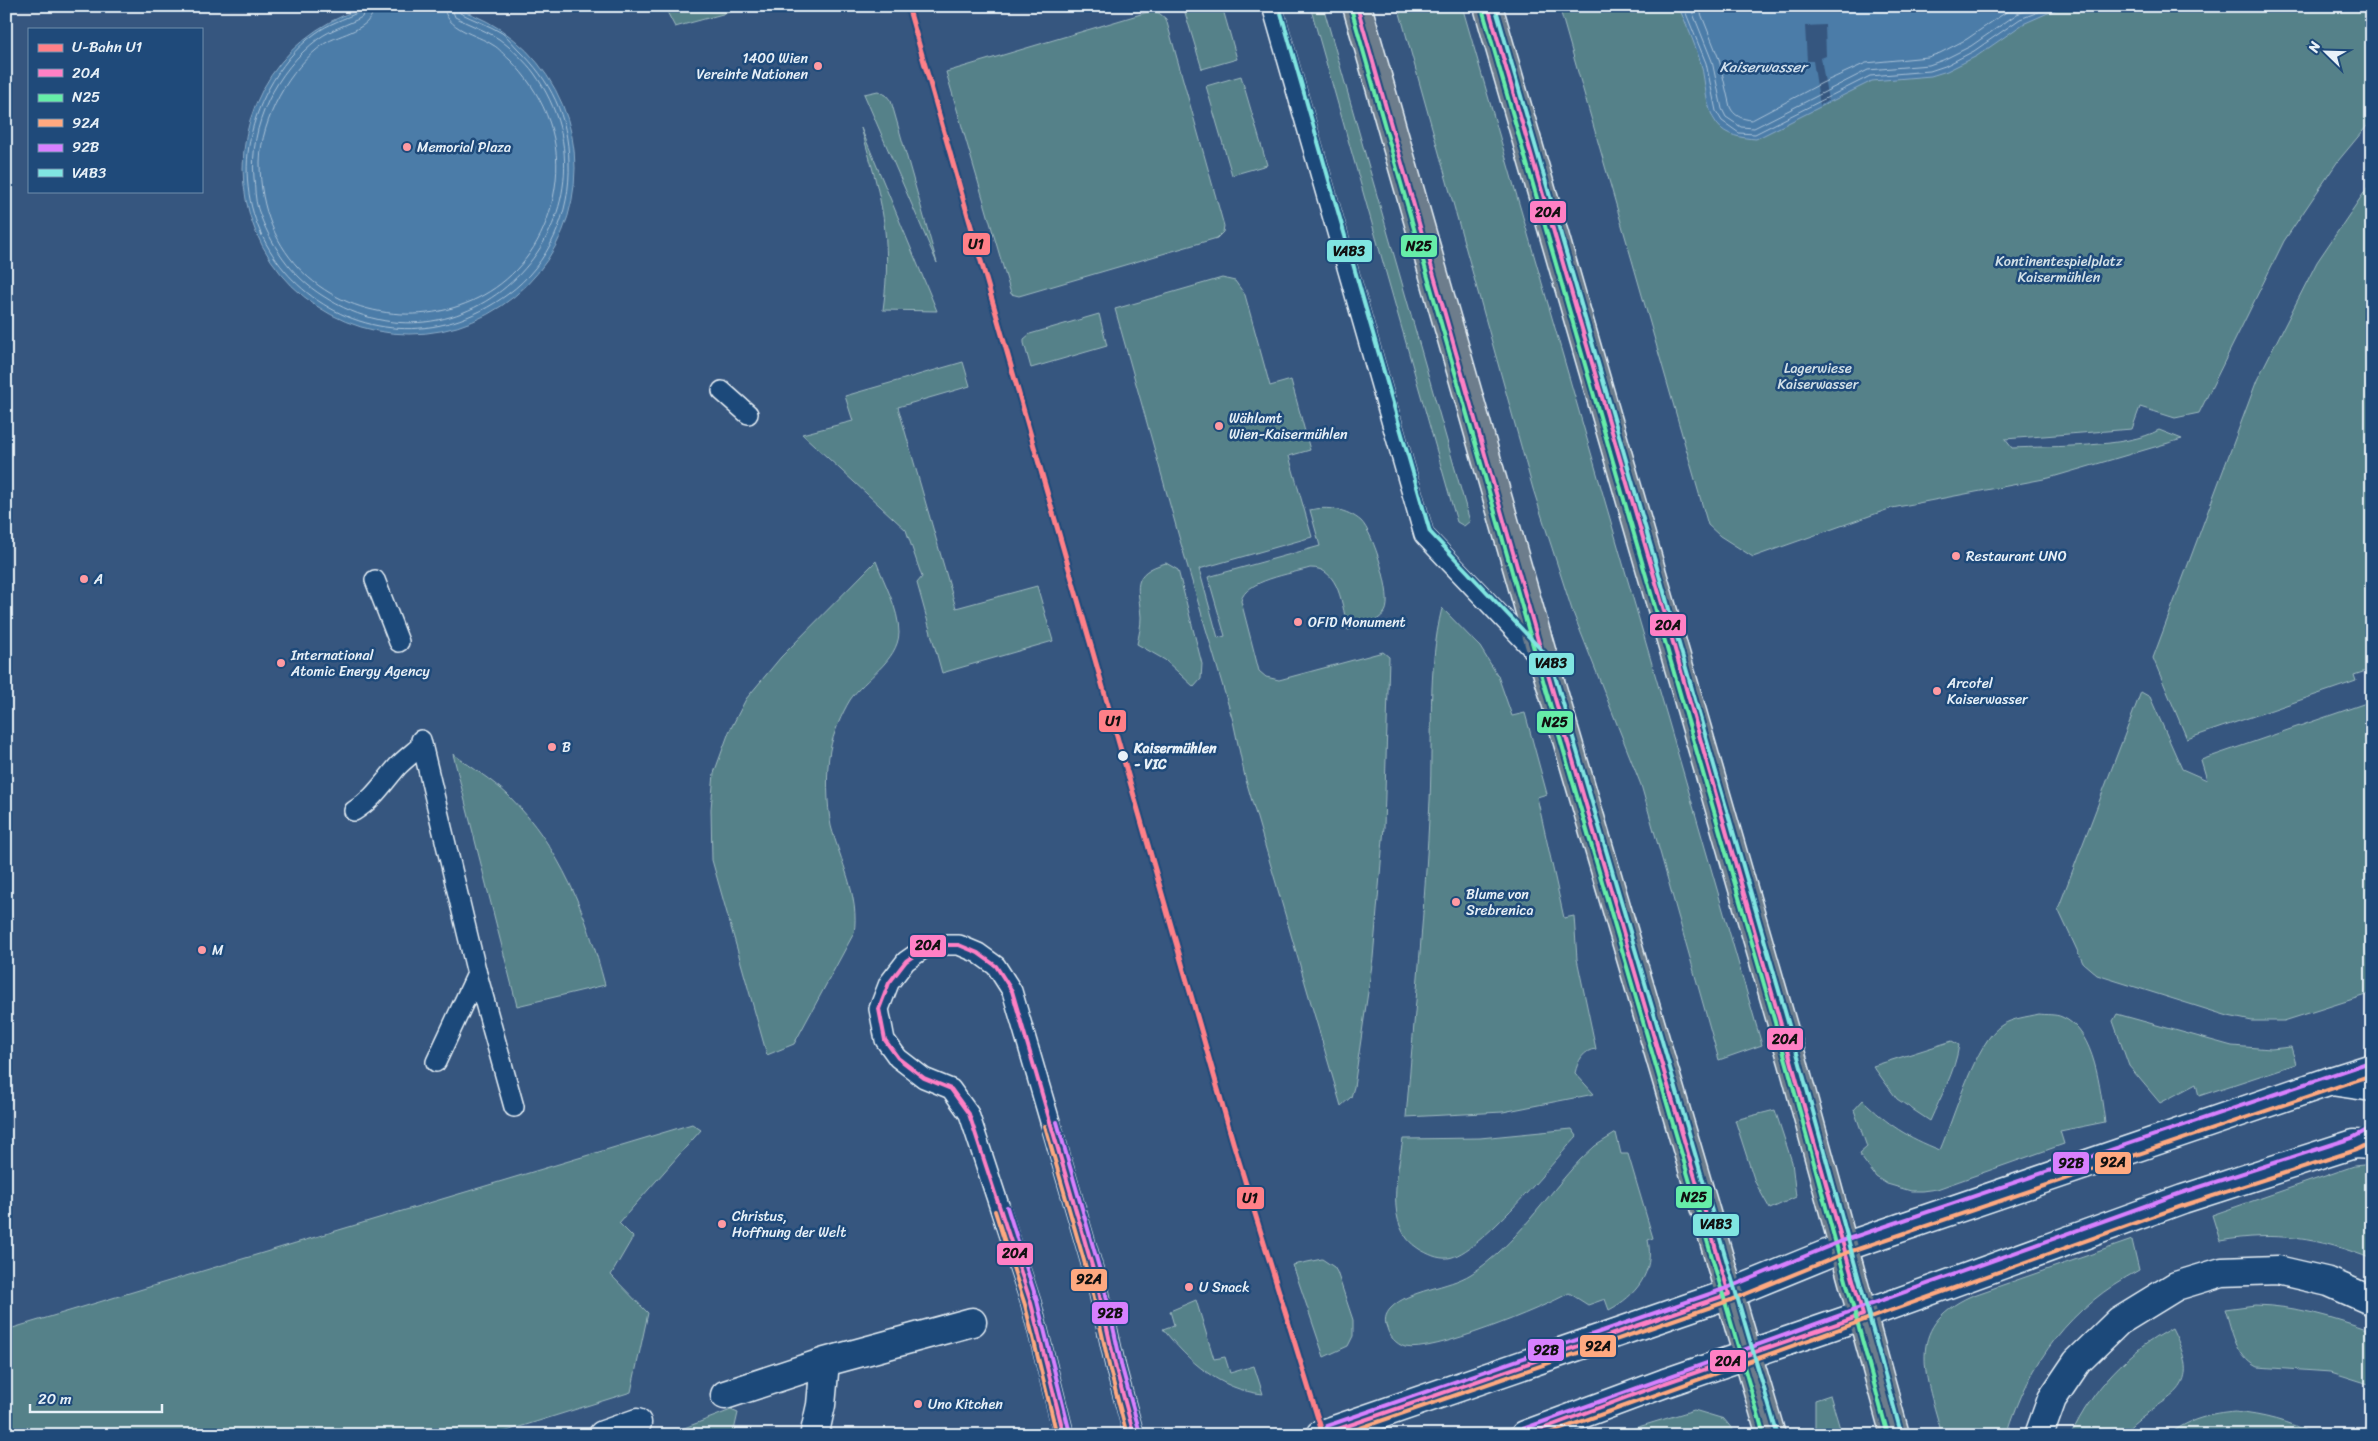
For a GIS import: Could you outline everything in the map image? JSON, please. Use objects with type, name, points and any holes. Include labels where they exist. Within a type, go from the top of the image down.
[{"type":"main road","points":[[1357,6],[1544,661],[1771,1435]]},
{"type":"main road","points":[[1488,6],[1659,593],[1896,1435]]},
{"type":"main road","points":[[1320,1435],[1729,1294],[1844,1247],[2372,1068]]},
{"type":"main road","points":[[2331,1081],[2372,1086]]},
{"type":"main road","points":[[1525,1435],[1665,1383],[1863,1315],[2183,1199],[2366,1141]]},
{"type":"main road","points":[[2039,1435],[2052,1400],[2077,1362],[2119,1321],[2176,1286],[2222,1272],[2277,1270],[2329,1282],[2372,1301]]},
{"type":"main road","points":[[725,1395],[825,1362],[972,1322]]},
{"type":"main road","points":[[815,1432],[821,1405],[825,1362]]},
{"type":"main road","points":[[603,1435],[637,1423]]},
{"type":"lane","points":[[1272,6],[1424,534],[1544,661]]},
{"type":"lane","points":[[722,391],[748,414]]},
{"type":"lane","points":[[375,580],[399,642]]},
{"type":"lane","points":[[354,811],[367,803],[383,788],[398,766],[421,743],[477,974],[514,1107]]},
{"type":"lane","points":[[1064,1435],[1031,1303],[969,1114],[951,1089],[924,1078],[898,1058],[885,1040],[879,1009],[889,983],[906,962],[929,945],[959,945],[978,953],[996,966],[1012,991],[1097,1283],[1116,1369],[1134,1435]]},
{"type":"lane","points":[[436,1062],[477,974]]},
{"type":"green space","points":[[664,6],[752,6],[675,27]]},
{"type":"green space","points":[[1183,6],[1222,6],[1237,59],[1202,69]]},
{"type":"green space","points":[[1310,6],[1323,6],[1470,521],[1464,526],[1457,522]]},
{"type":"green space","points":[[1398,6],[1462,6],[1762,1045],[1719,1060],[1641,785],[1572,610],[1533,489]]},
{"type":"green space","name":"Lagerwiese Kaiserwasser","points":[[1559,6],[1678,6],[1690,31],[1964,6],[2372,6],[2372,120],[2338,161],[2284,241],[2199,413],[2175,418],[2140,407],[2132,429],[2005,439],[2012,448],[2088,445],[2128,440],[2159,430],[2182,439],[2049,478],[1892,508],[1753,557],[1720,536],[1708,525]]},
{"type":"green space","points":[[1151,11],[1159,13],[1166,19],[1224,226],[1223,232],[1217,238],[1019,296],[1011,294],[946,72]]},
{"type":"green space","points":[[1241,76],[1267,165],[1232,175],[1206,86]]},
{"type":"green space","points":[[878,91],[886,95],[891,101],[937,263],[864,94]]},
{"type":"green space","points":[[861,128],[937,311],[883,310],[886,284],[886,239],[879,197]]},
{"type":"green space","points":[[2372,181],[2372,669],[2354,675],[2356,681],[2187,739],[2153,658],[2257,380],[2317,262]]},
{"type":"green space","points":[[1222,278],[1235,281],[1245,295],[1270,386],[1291,380],[1310,450],[1289,456],[1312,537],[1199,569],[1218,638],[1225,636],[1208,577],[1320,546],[1310,510],[1323,508],[1343,511],[1361,521],[1366,527],[1376,551],[1387,593],[1387,605],[1382,616],[1368,624],[1348,630],[1341,600],[1334,581],[1320,569],[1310,568],[1260,583],[1244,594],[1241,601],[1259,671],[1266,677],[1279,680],[1383,652],[1389,657],[1384,827],[1373,958],[1354,1087],[1351,1097],[1341,1106],[1245,777],[1233,721],[1115,309]]},
{"type":"green space","points":[[1099,314],[1107,346],[1031,368],[1024,343],[1024,339],[1030,334]]},
{"type":"green space","points":[[963,362],[970,386],[898,407],[956,608],[1037,586],[1053,641],[942,673],[917,583],[922,577],[906,530],[802,434],[853,421],[845,396]]},
{"type":"green space","points":[[876,561],[897,615],[899,633],[897,643],[887,661],[856,692],[847,705],[833,737],[828,767],[831,826],[852,892],[855,919],[854,933],[794,1044],[767,1055],[712,860],[711,809],[714,773],[729,732],[746,699],[781,657]]},
{"type":"green space","points":[[1166,563],[1178,570],[1202,664],[1201,679],[1194,687],[1165,660],[1137,644],[1141,620],[1138,590],[1141,577],[1154,567]]},
{"type":"green space","points":[[1442,608],[1480,647],[1498,676],[1512,716],[1525,713],[1547,794],[1537,797],[1564,918],[1574,916],[1577,959],[1596,1049],[1584,1054],[1575,1073],[1594,1094],[1503,1112],[1406,1117],[1428,840],[1432,679],[1437,631]]},
{"type":"green space","points":[[2141,692],[2150,697],[2182,769],[2207,780],[2201,760],[2372,701],[2372,993],[2284,1021],[2252,1021],[2228,1016],[2097,975],[2083,963],[2058,909]]},
{"type":"green space","points":[[453,754],[508,795],[543,837],[570,883],[598,958],[605,985],[517,1006]]},
{"type":"green space","points":[[2039,1014],[2062,1017],[2073,1024],[2082,1035],[2094,1063],[2105,1122],[2060,1131],[2064,1144],[1937,1189],[1911,1191],[1887,1184],[1876,1177],[1859,1154],[1867,1147],[1854,1110],[1863,1100],[1898,1130],[1940,1150],[1974,1063],[1992,1033],[2011,1021]]},
{"type":"green space","points":[[2117,1014],[2232,1046],[2271,1049],[2291,1047],[2296,1064],[2199,1096],[2196,1084],[2160,1103],[2129,1066],[2113,1021]]},
{"type":"green space","points":[[1952,1041],[1959,1045],[1957,1055],[1947,1084],[1930,1121],[1897,1099],[1873,1066]]},
{"type":"green space","points":[[1775,1110],[1792,1162],[1796,1197],[1770,1209],[1755,1182],[1735,1120]]},
{"type":"green space","points":[[692,1124],[701,1130],[619,1223],[633,1237],[611,1275],[648,1313],[631,1392],[494,1435],[6,1435],[6,1330]]},
{"type":"green space","points":[[1572,1129],[1577,1136],[1534,1185],[1496,1225],[1461,1253],[1448,1258],[1436,1257],[1419,1249],[1408,1239],[1401,1227],[1397,1213],[1396,1198],[1396,1183],[1403,1139],[1480,1138]]},
{"type":"green space","points":[[1616,1133],[1621,1154],[1628,1154],[1653,1238],[1648,1240],[1649,1262],[1646,1273],[1635,1290],[1627,1298],[1609,1310],[1605,1299],[1588,1305],[1569,1293],[1513,1319],[1438,1344],[1405,1347],[1391,1337],[1386,1323],[1386,1315],[1391,1308],[1408,1297],[1462,1279],[1487,1263],[1516,1235],[1581,1159],[1595,1146]]},
{"type":"green space","points":[[2372,1164],[2372,1259],[2334,1246],[2297,1238],[2260,1237],[2220,1241],[2212,1215],[2354,1166]]},
{"type":"green space","points":[[2132,1240],[2139,1270],[2092,1301],[2056,1338],[2028,1383],[2016,1408],[2007,1435],[1942,1435],[1926,1374],[1925,1356],[1928,1339],[1935,1323],[1949,1309],[1971,1296]]},
{"type":"green space","points":[[1322,1259],[1334,1267],[1337,1272],[1353,1320],[1353,1336],[1348,1346],[1324,1357],[1293,1265]]},
{"type":"green space","points":[[1196,1300],[1214,1359],[1225,1357],[1230,1373],[1254,1366],[1263,1394],[1233,1387],[1206,1372],[1183,1352],[1163,1329],[1174,1325],[1170,1311]]},
{"type":"green space","points":[[2255,1305],[2314,1313],[2372,1331],[2372,1385],[2331,1372],[2257,1367],[2244,1356],[2235,1342],[2225,1309]]},
{"type":"green space","points":[[2172,1328],[2182,1352],[2185,1369],[2183,1382],[2176,1392],[2137,1421],[2122,1435],[2071,1435],[2089,1402],[2113,1373],[2141,1348]]},
{"type":"green space","points":[[1830,1395],[1842,1435],[1815,1435],[1815,1400]]},
{"type":"green space","points":[[731,1410],[738,1413],[733,1435],[666,1435]]},
{"type":"green space","points":[[1694,1410],[1724,1419],[1737,1435],[1612,1435]]},
{"type":"green space","points":[[2235,1412],[2276,1419],[2314,1435],[2169,1435],[2184,1425],[2200,1418]]},
{"type":"water","points":[[409,2],[441,5],[473,14],[501,30],[527,50],[547,76],[563,104],[572,136],[575,168],[572,200],[563,232],[547,260],[527,286],[501,306],[473,322],[441,331],[409,334],[377,331],[345,322],[317,306],[291,286],[271,260],[255,232],[246,200],[243,168],[246,136],[255,104],[271,76],[291,50],[317,30],[345,14],[377,5]]},
{"type":"water","name":"Kaiserwasser","points":[[1678,6],[2064,6],[2023,24],[1977,56],[1947,71],[1931,76],[1872,81],[1756,139],[1730,134],[1721,128],[1713,118],[1708,103],[1699,57]]},
{"type":"pier","points":[[1825,25],[1826,56],[1821,58],[1828,101],[1820,105],[1813,61],[1807,61],[1805,26]]},
{"type":"metro line","name":"U1","points":[[908,6],[1233,1142],[1323,1435]]},
{"type":"transit line","name":"VAB3","points":[[1279,6],[1430,532],[1550,659],[1777,1433]]},
{"type":"transit line","name":"20A","points":[[1321,1435],[1729,1294],[1544,661],[1357,6]]},
{"type":"transit line","name":"20A","points":[[1488,6],[1659,593],[1863,1315],[1665,1383],[1526,1435]]},
{"type":"transit line","name":"VAB3","points":[[1495,6],[1799,1060],[1901,1433]]},
{"type":"transit line","name":"N25","points":[[1351,8],[1538,663],[1764,1435]]},
{"type":"transit line","name":"N25","points":[[1482,8],[1787,1064],[1888,1435]]},
{"type":"transit line","name":"20A","points":[[1064,1435],[1031,1303],[969,1114],[951,1089],[924,1078],[898,1058],[885,1040],[879,1009],[889,983],[906,961],[929,945],[959,945],[978,953],[996,966],[1012,991],[1097,1283],[1116,1369],[1134,1435]]},
{"type":"transit line","name":"92B","points":[[1318,1429],[1727,1288],[1842,1241],[2370,1062]]},
{"type":"transit line","name":"92A","points":[[1340,1435],[1731,1300],[1846,1253],[2372,1075]]},
{"type":"transit line","name":"92B","points":[[1057,1122],[1103,1281],[1122,1368],[1140,1433]]},
{"type":"transit line","name":"92A","points":[[1045,1126],[1091,1285],[1127,1435]]},
{"type":"transit line","name":"92B","points":[[1523,1429],[2181,1193],[2352,1138],[2369,1129]]},
{"type":"transit line","name":"92A","points":[[1544,1435],[2185,1205],[2356,1150],[2372,1142]]},
{"type":"transit line","name":"92B","points":[[1007,1207],[1037,1301],[1070,1433]]},
{"type":"transit line","name":"92A","points":[[995,1211],[1025,1305],[1057,1435]]},
{"type":"place","name":"1400 Wien Vereinte Nationen","points":[[818,66]]},
{"type":"place","name":"Memorial Plaza","points":[[407,147]]},
{"type":"place","name":"Wählamt Wien-Kaisermühlen","points":[[1219,426]]},
{"type":"place","name":"Restaurant UNO","points":[[1956,556]]},
{"type":"place","name":"A","points":[[84,579]]},
{"type":"place","name":"OFID Monument","points":[[1298,622]]},
{"type":"place","name":"International Atomic Energy Agency","points":[[281,663]]},
{"type":"place","name":"Arcotel Kaiserwasser","points":[[1937,691]]},
{"type":"place","name":"B","points":[[552,747]]},
{"type":"place","name":"Kaisermühlen - VIC","points":[[1123,756]]},
{"type":"place","name":"Blume von Srebrenica","points":[[1456,902]]},
{"type":"place","name":"M","points":[[202,950]]},
{"type":"place","name":"Christus, Hoffnung der Welt","points":[[722,1224]]},
{"type":"place","name":"U Snack","points":[[1189,1287]]},
{"type":"place","name":"Uno Kitchen","points":[[918,1404]]},
{"type":"park label","name":"Kontinentespielplatz Kaisermühlen","points":[[2059,270]]}]
